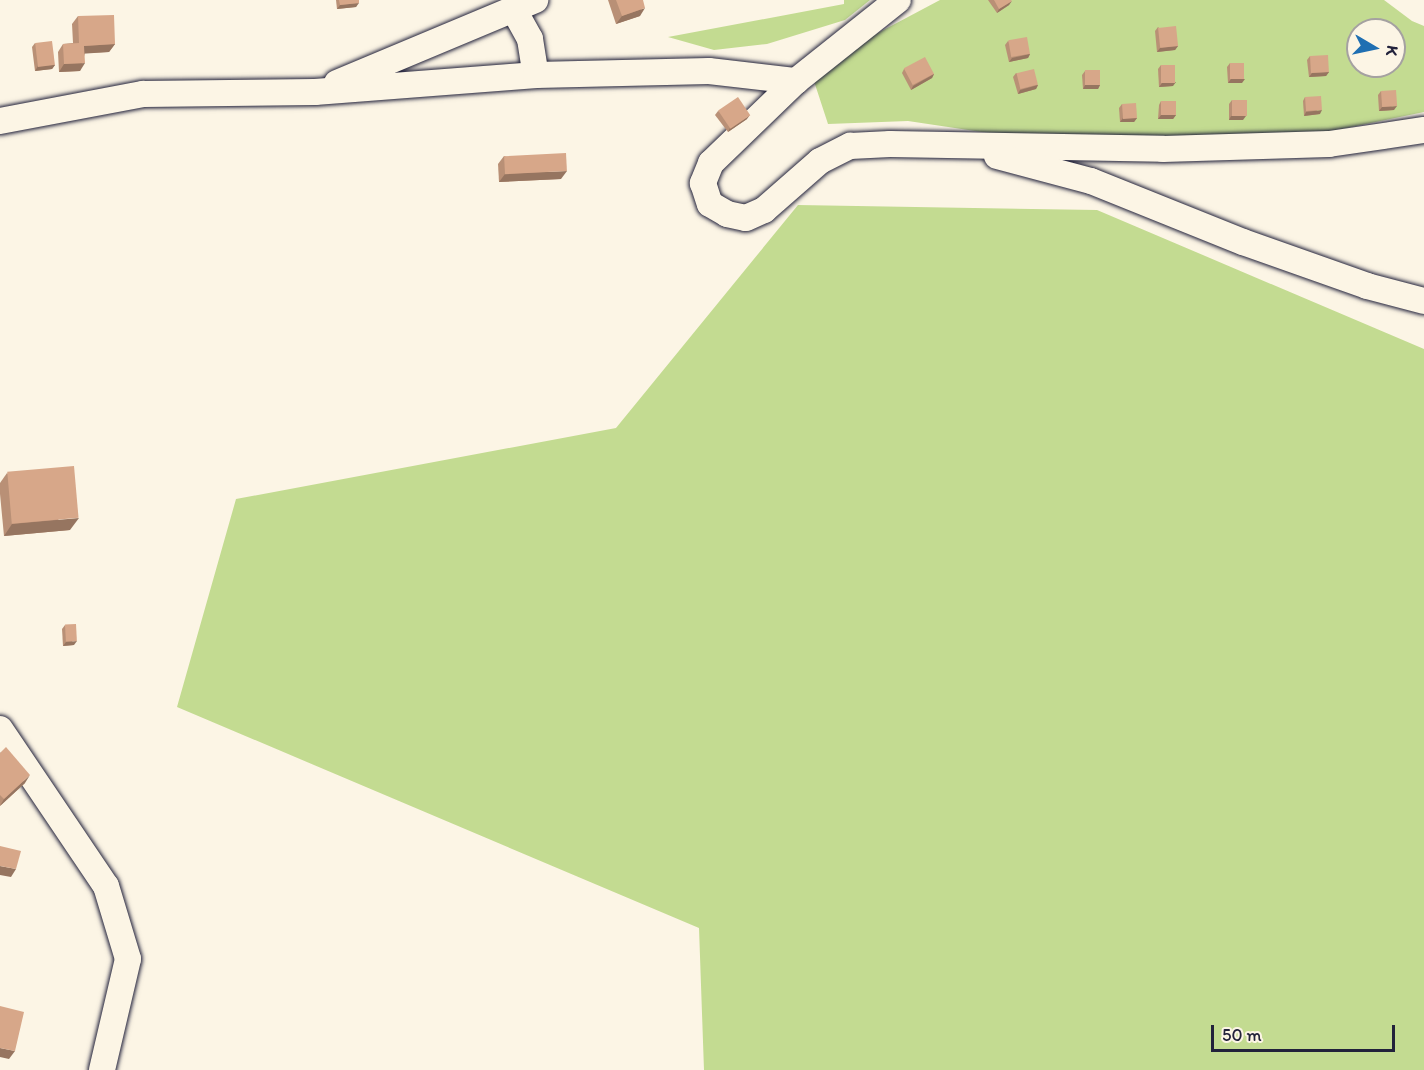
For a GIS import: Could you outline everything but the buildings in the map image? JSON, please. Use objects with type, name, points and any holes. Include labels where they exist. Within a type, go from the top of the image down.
[{"type":"street","points":[[898,0],[796,81],[711,163],[703,183],[710,204],[727,214],[746,218],[764,210],[820,161],[850,146],[956,145],[1163,149],[1329,144],[1424,130]]},
{"type":"street","points":[[315,92],[524,5],[536,75]]},
{"type":"street","points":[[0,121],[143,94],[315,92],[536,75],[709,71],[796,81]]},
{"type":"street","points":[[956,145],[1091,181],[1243,242],[1367,286],[1424,301]]},
{"type":"street","points":[[0,729],[106,886],[128,959],[106,1061],[102,1070]]},
{"type":"green space","points":[[844,0],[870,0],[845,20],[767,44],[714,50],[668,37],[844,4]]},
{"type":"green space","points":[[940,0],[1384,0],[1412,21],[1424,26],[1424,112],[1332,131],[1203,138],[995,134],[908,121],[828,124],[810,69]]},
{"type":"green space","points":[[798,205],[1097,210],[1424,349],[1424,1070],[704,1070],[699,928],[177,707],[236,499],[616,428]]}]
